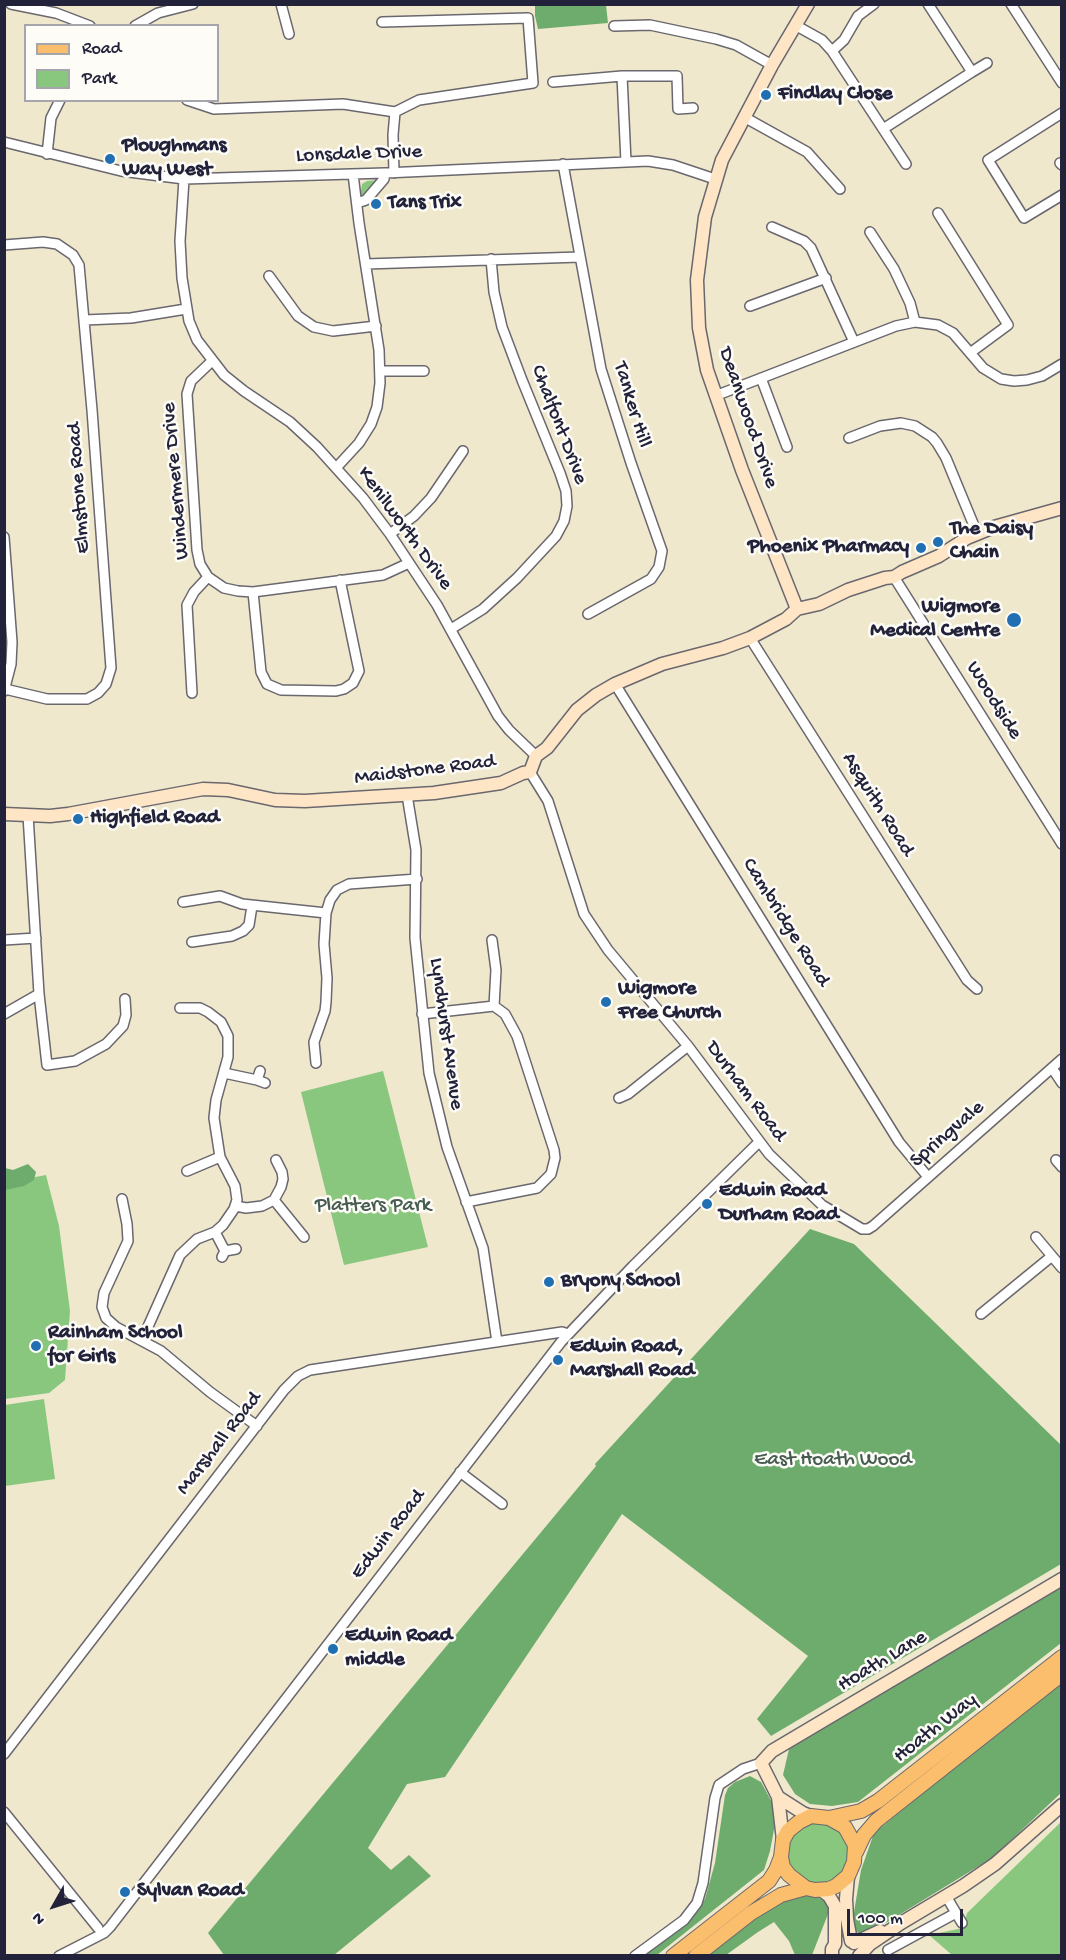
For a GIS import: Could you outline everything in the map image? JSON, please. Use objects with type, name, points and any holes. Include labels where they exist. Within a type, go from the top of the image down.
[{"type":"main road","name":"Hoath Way","points":[[829,1818],[861,1811],[878,1801],[1062,1657]]},
{"type":"main road","name":"Hoath Way","points":[[856,1852],[864,1835],[876,1821],[1062,1674]]},
{"type":"main road","points":[[673,1956],[769,1881],[781,1857],[783,1840],[793,1826],[811,1816],[837,1821],[849,1832],[856,1852],[854,1862],[848,1876],[836,1886],[821,1890],[806,1888],[766,1902],[696,1956]]},
{"type":"main road","points":[[781,1857],[789,1875],[806,1888]]},
{"type":"street","points":[[11,4],[56,13],[85,24]]},
{"type":"street","points":[[139,24],[158,13],[193,4]]},
{"type":"street","points":[[281,4],[289,34]]},
{"type":"street","name":"Deanwood Drive","points":[[797,609],[715,396],[704,359],[697,296],[701,240],[706,210],[722,160],[772,64],[808,4]]},
{"type":"street","points":[[832,51],[844,40],[858,16],[874,4]]},
{"type":"street","points":[[928,4],[972,72]]},
{"type":"street","points":[[1011,4],[1062,83]]},
{"type":"street","points":[[193,102],[214,109],[343,104],[395,112],[418,100],[533,83],[528,18],[382,22]]},
{"type":"street","points":[[614,26],[650,25],[716,39],[736,45],[772,64]]},
{"type":"street","points":[[795,25],[822,40],[832,51],[906,164]]},
{"type":"street","points":[[884,129],[987,63]]},
{"type":"street","points":[[622,76],[626,162]]},
{"type":"street","points":[[553,82],[622,76],[677,76],[678,109],[693,108]]},
{"type":"street","points":[[47,154],[51,118],[59,102]]},
{"type":"street","points":[[357,203],[366,200],[390,173],[395,112]]},
{"type":"street","points":[[1062,113],[987,160],[1024,218],[1062,195]]},
{"type":"street","points":[[744,117],[807,152],[840,189]]},
{"type":"street","name":"Lonsdale Drive","points":[[4,142],[121,171],[184,179],[662,162],[716,179]]},
{"type":"street","name":"Tanker Hill","points":[[563,164],[601,369],[662,551],[659,567],[651,579],[588,614]]},
{"type":"street","points":[[336,468],[359,443],[374,416],[377,408],[380,371],[376,326],[353,174]]},
{"type":"street","name":"Kenilworth Drive","points":[[184,179],[181,261],[186,309],[192,330],[213,361],[234,384],[290,422],[363,498],[390,534],[451,629],[494,711],[509,730],[536,756]]},
{"type":"street","points":[[938,213],[1008,325],[970,353]]},
{"type":"street","points":[[772,227],[808,244],[826,278],[854,342]]},
{"type":"street","points":[[870,232],[894,269],[910,303],[915,321]]},
{"type":"street","name":"Elmstone Road","points":[[4,245],[51,242],[69,250],[79,265],[111,673],[106,684],[94,697],[79,700],[47,699],[5,690]]},
{"type":"street","points":[[366,264],[579,257]]},
{"type":"street","name":"Chalfont Drive","points":[[451,629],[483,609],[518,578],[556,536],[564,521],[567,506],[566,491],[560,473],[502,327],[496,304],[491,259]]},
{"type":"street","points":[[269,276],[298,316],[314,327],[333,331],[376,326]]},
{"type":"street","points":[[750,306],[826,278]]},
{"type":"street","points":[[85,320],[130,318],[186,309]]},
{"type":"street","points":[[715,396],[896,326],[915,321],[938,325],[947,330],[958,338],[988,372],[1008,381],[1037,378],[1062,364]]},
{"type":"street","name":"Windermere Drive","points":[[213,361],[191,381],[187,394],[197,550],[200,564],[208,577],[224,588],[253,592],[390,574],[409,563]]},
{"type":"street","points":[[380,371],[424,370]]},
{"type":"street","points":[[761,378],[788,447]]},
{"type":"street","points":[[849,438],[880,426],[901,423],[915,426],[932,437],[946,458],[977,534]]},
{"type":"street","points":[[390,534],[414,516],[431,498],[463,451]]},
{"type":"street","points":[[530,772],[536,756],[547,748],[577,710],[615,684],[662,664],[723,648],[750,638],[786,619],[797,609],[819,603],[848,590],[894,577],[939,556],[993,526],[1062,508]]},
{"type":"street","points":[[4,537],[12,642],[11,664],[5,690]]},
{"type":"street","points":[[192,693],[187,605],[194,592],[208,577]]},
{"type":"street","name":"Woodside","points":[[894,577],[1062,844]]},
{"type":"street","points":[[253,592],[260,666],[267,684],[281,690],[345,689],[353,683],[359,671],[340,580]]},
{"type":"street","name":"Asquith Road","points":[[750,638],[962,972],[977,989]]},
{"type":"street","name":"Cambridge Road","points":[[615,684],[899,1142],[928,1177]]},
{"type":"street","name":"Maidstone Road","points":[[4,814],[68,814],[203,789],[220,789],[290,801],[407,795],[481,787],[530,772]]},
{"type":"street","name":"Durham Road","points":[[530,772],[548,801],[579,899],[592,928],[633,983],[688,1046],[759,1142],[780,1166],[827,1209],[855,1226]]},
{"type":"street","name":"Lyndhurst Avenue","points":[[407,795],[416,850],[415,938],[429,1072],[447,1147],[483,1248],[497,1342]]},
{"type":"street","points":[[28,815],[39,994],[47,1065],[75,1061],[106,1044],[123,1026],[126,1015],[125,999]]},
{"type":"street","points":[[316,1063],[314,1041],[325,1011],[327,990],[324,944],[326,913],[332,895],[349,884],[417,879]]},
{"type":"street","points":[[183,902],[220,896],[252,906],[326,913]]},
{"type":"street","points":[[192,942],[232,936],[243,932],[249,925],[252,906]]},
{"type":"street","points":[[4,940],[36,938]]},
{"type":"street","points":[[492,940],[496,970],[494,1006]]},
{"type":"street","points":[[4,1014],[39,994]]},
{"type":"street","points":[[142,1340],[180,1255],[197,1239],[215,1232],[223,1225],[236,1206],[235,1186],[220,1157],[214,1110],[229,1045],[225,1028],[208,1012],[185,1004]]},
{"type":"street","points":[[422,1014],[494,1006],[505,1014],[514,1027],[554,1150],[555,1164],[547,1180],[537,1188],[466,1202]]},
{"type":"street","points":[[619,1098],[628,1094],[688,1046]]},
{"type":"street","name":"Springvale","points":[[855,1226],[868,1229],[1062,1059]]},
{"type":"street","points":[[1052,1068],[1062,1083]]},
{"type":"street","points":[[224,1073],[261,1078]]},
{"type":"street","name":"Edwin Road","points":[[59,1956],[104,1933],[110,1927],[568,1334],[633,1266],[759,1142]]},
{"type":"street","points":[[190,1181],[185,1169],[220,1157]]},
{"type":"street","points":[[236,1206],[254,1208],[269,1204],[274,1200],[283,1179],[276,1160]]},
{"type":"street","points":[[123,1198],[128,1240],[104,1293],[102,1306],[110,1323],[161,1351],[210,1392],[257,1426]]},
{"type":"street","points":[[274,1200],[304,1237]]},
{"type":"street","points":[[215,1232],[223,1254],[236,1249]]},
{"type":"street","points":[[1036,1237],[1062,1268]]},
{"type":"street","points":[[981,1314],[1052,1256]]},
{"type":"street","name":"Marshall Road","points":[[4,1754],[284,1390],[302,1372],[562,1332],[568,1334]]},
{"type":"street","points":[[460,1472],[502,1504]]},
{"type":"street","name":"Hoath Lane","points":[[761,1763],[772,1751],[788,1741],[1062,1579]]},
{"type":"street","points":[[635,1956],[684,1920],[699,1899],[718,1785],[746,1767],[761,1763],[778,1797],[783,1840]]},
{"type":"street","points":[[778,1797],[802,1813],[811,1816]]},
{"type":"street","points":[[859,1956],[870,1944],[901,1923],[995,1864],[1062,1805]]},
{"type":"street","points":[[4,1812],[98,1928]]},
{"type":"street","points":[[848,1876],[846,1919],[852,1942],[857,1947],[859,1956]]},
{"type":"street","points":[[821,1890],[829,1896],[835,1906],[832,1951]]},
{"type":"street","points":[[946,1896],[962,1923]]},
{"type":"street","points":[[888,1950],[956,1913]]},
{"type":"street","points":[[832,1951],[840,1941],[852,1942],[901,1923]]},
{"type":"green space","points":[[535,5],[606,5],[608,23],[538,29]]},
{"type":"green space","points":[[380,180],[365,197],[360,198],[362,184],[367,181]]},
{"type":"green space","name":"Platters Park","points":[[383,1071],[428,1247],[344,1265],[301,1092]]},
{"type":"green space","points":[[28,1164],[36,1172],[34,1180],[24,1186],[5,1190],[5,1168],[13,1170]]},
{"type":"green space","points":[[46,1175],[59,1226],[70,1311],[65,1380],[49,1393],[5,1399],[4,1183]]},
{"type":"green space","name":"East Hoath Wood","points":[[810,1229],[854,1244],[1061,1445],[1061,1564],[771,1736],[757,1719],[808,1656],[622,1514],[445,1777],[407,1784],[368,1848],[391,1870],[409,1855],[431,1876],[334,1955],[224,1955],[208,1933],[596,1466],[595,1464]]},
{"type":"green space","points":[[44,1399],[55,1479],[5,1486],[5,1405]]},
{"type":"green space","points":[[1061,1587],[1061,1643],[858,1802],[832,1806],[810,1804],[795,1794],[783,1775],[789,1749]]},
{"type":"green space","points":[[1061,1680],[1061,1793],[992,1858],[876,1929],[858,1933],[854,1927],[854,1912],[861,1870],[874,1833]]},
{"type":"green space","points":[[750,1776],[761,1782],[774,1806],[776,1819],[764,1870],[657,1955],[643,1956],[691,1919],[705,1899],[715,1863],[725,1795],[728,1788],[735,1782]]},
{"type":"green space","points":[[819,1822],[836,1827],[841,1831],[845,1836],[850,1853],[845,1870],[841,1875],[836,1879],[819,1884],[802,1879],[797,1875],[793,1870],[788,1853],[793,1836],[797,1831],[802,1827]]},
{"type":"green space","points":[[1061,1822],[1061,1955],[952,1955],[929,1935],[963,1928],[967,1913]]},
{"type":"green space","points":[[815,1896],[828,1903],[830,1909],[812,1955],[795,1955],[789,1941],[774,1922],[726,1955],[704,1956],[763,1910],[789,1897]]},
{"type":"place","name":"Findlay Close","points":[[766,95]]},
{"type":"place","name":"Ploughmans Way West","points":[[110,159]]},
{"type":"place","name":"Tans Trix","points":[[376,204]]},
{"type":"place","name":"The Daisy Chain","points":[[938,542]]},
{"type":"place","name":"Phoenix Pharmacy","points":[[921,548]]},
{"type":"place","name":"Wigmore Medical Centre","points":[[1014,620]]},
{"type":"place","name":"Highfield Road","points":[[78,819]]},
{"type":"place","name":"Wigmore Free Church","points":[[606,1002]]},
{"type":"place","name":"Edwin Road Durham Road","points":[[707,1204]]},
{"type":"place","name":"Bryony School","points":[[549,1282]]},
{"type":"place","name":"Rainham School for Girls","points":[[36,1346]]},
{"type":"place","name":"Edwin Road, Marshall Road","points":[[558,1360]]},
{"type":"place","name":"Edwin Road middle","points":[[333,1649]]},
{"type":"place","name":"Sylvan Road","points":[[125,1892]]}]
